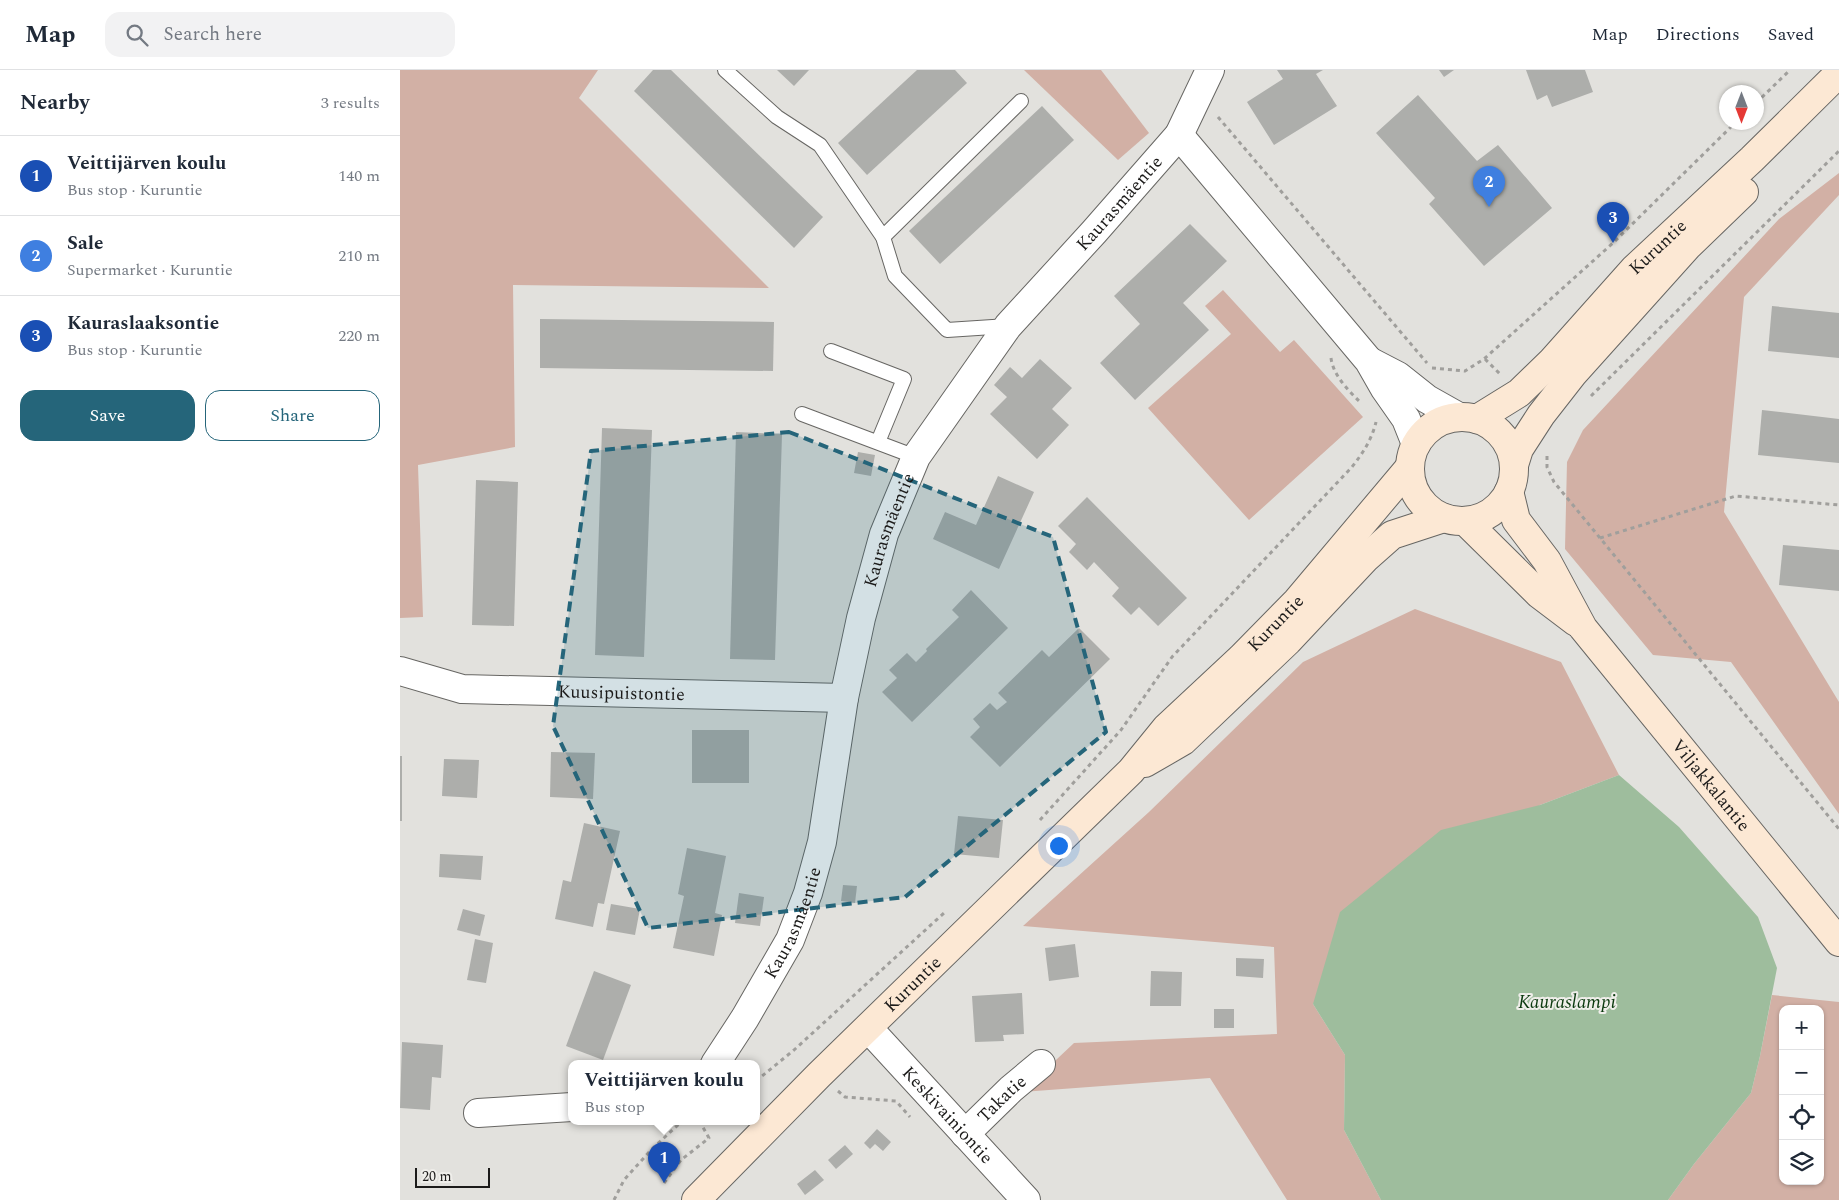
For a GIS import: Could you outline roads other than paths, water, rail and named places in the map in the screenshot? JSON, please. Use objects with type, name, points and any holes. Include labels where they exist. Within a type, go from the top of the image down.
[{"type":"main road","name":"Kuruntie","points":[[1468,418],[1519,392],[1552,361],[1634,269],[1752,159],[1839,73]]},
{"type":"main road","name":"Kuruntie","points":[[1514,464],[1519,449],[1541,415],[1573,374],[1688,246],[1839,98]]},
{"type":"main road","points":[[1468,418],[1491,425],[1502,436],[1510,450],[1514,464],[1513,478],[1509,491],[1498,506],[1483,516],[1454,519],[1426,506],[1414,489],[1413,456],[1426,430],[1442,420],[1468,418]]},
{"type":"main road","name":"Kuruntie","points":[[696,1200],[819,1074],[1131,771],[1166,728],[1241,658],[1297,601],[1413,456]]},
{"type":"main road","name":"Viljakkalantie","points":[[1509,491],[1516,520],[1547,561],[1583,628],[1839,942]]},
{"type":"main road","name":"Kuruntie","points":[[1131,771],[1183,741],[1288,640],[1366,558],[1392,535],[1454,519]]},
{"type":"main road","name":"Viljakkalantie","points":[[1454,519],[1539,594],[1583,628]]},
{"type":"street","name":"Kaurasmäentie","points":[[718,1060],[745,1018],[790,940],[808,893],[822,842],[844,698],[861,618],[884,534],[916,458],[1008,326],[1094,232],[1179,134],[1204,82]]},
{"type":"street","points":[[1179,134],[1369,361],[1385,389],[1406,419],[1413,456]]},
{"type":"street","points":[[1369,361],[1398,376],[1427,399],[1468,418]]},
{"type":"street","name":"Kuusipuistontie","points":[[400,670],[462,689],[844,698]]},
{"type":"street","name":"Keskivainiontie","points":[[868,1028],[1026,1200]]},
{"type":"street","name":"Takatie","points":[[965,1134],[1011,1089],[1041,1064]]},
{"type":"street","points":[[478,1113],[568,1107]]},
{"type":"lane","points":[[725,70],[777,117],[820,144],[883,237],[895,276],[947,330],[1008,326]]},
{"type":"lane","points":[[883,237],[1021,101]]},
{"type":"lane","points":[[831,351],[904,379],[878,442]]},
{"type":"lane","points":[[802,414],[916,458]]},
{"type":"water","name":"Kauraslampi","points":[[1619,775],[1679,827],[1758,917],[1777,968],[1751,1093],[1694,1164],[1668,1200],[1381,1200],[1344,1130],[1345,1055],[1313,1004],[1340,912],[1441,830],[1540,805]]},
{"type":"place","name":"Sale","points":[[1489,207]]},
{"type":"place","name":"Kauraslaaksontie","points":[[1613,243]]},
{"type":"place","name":"Veittijärven koulu","points":[[664,1183]]}]
